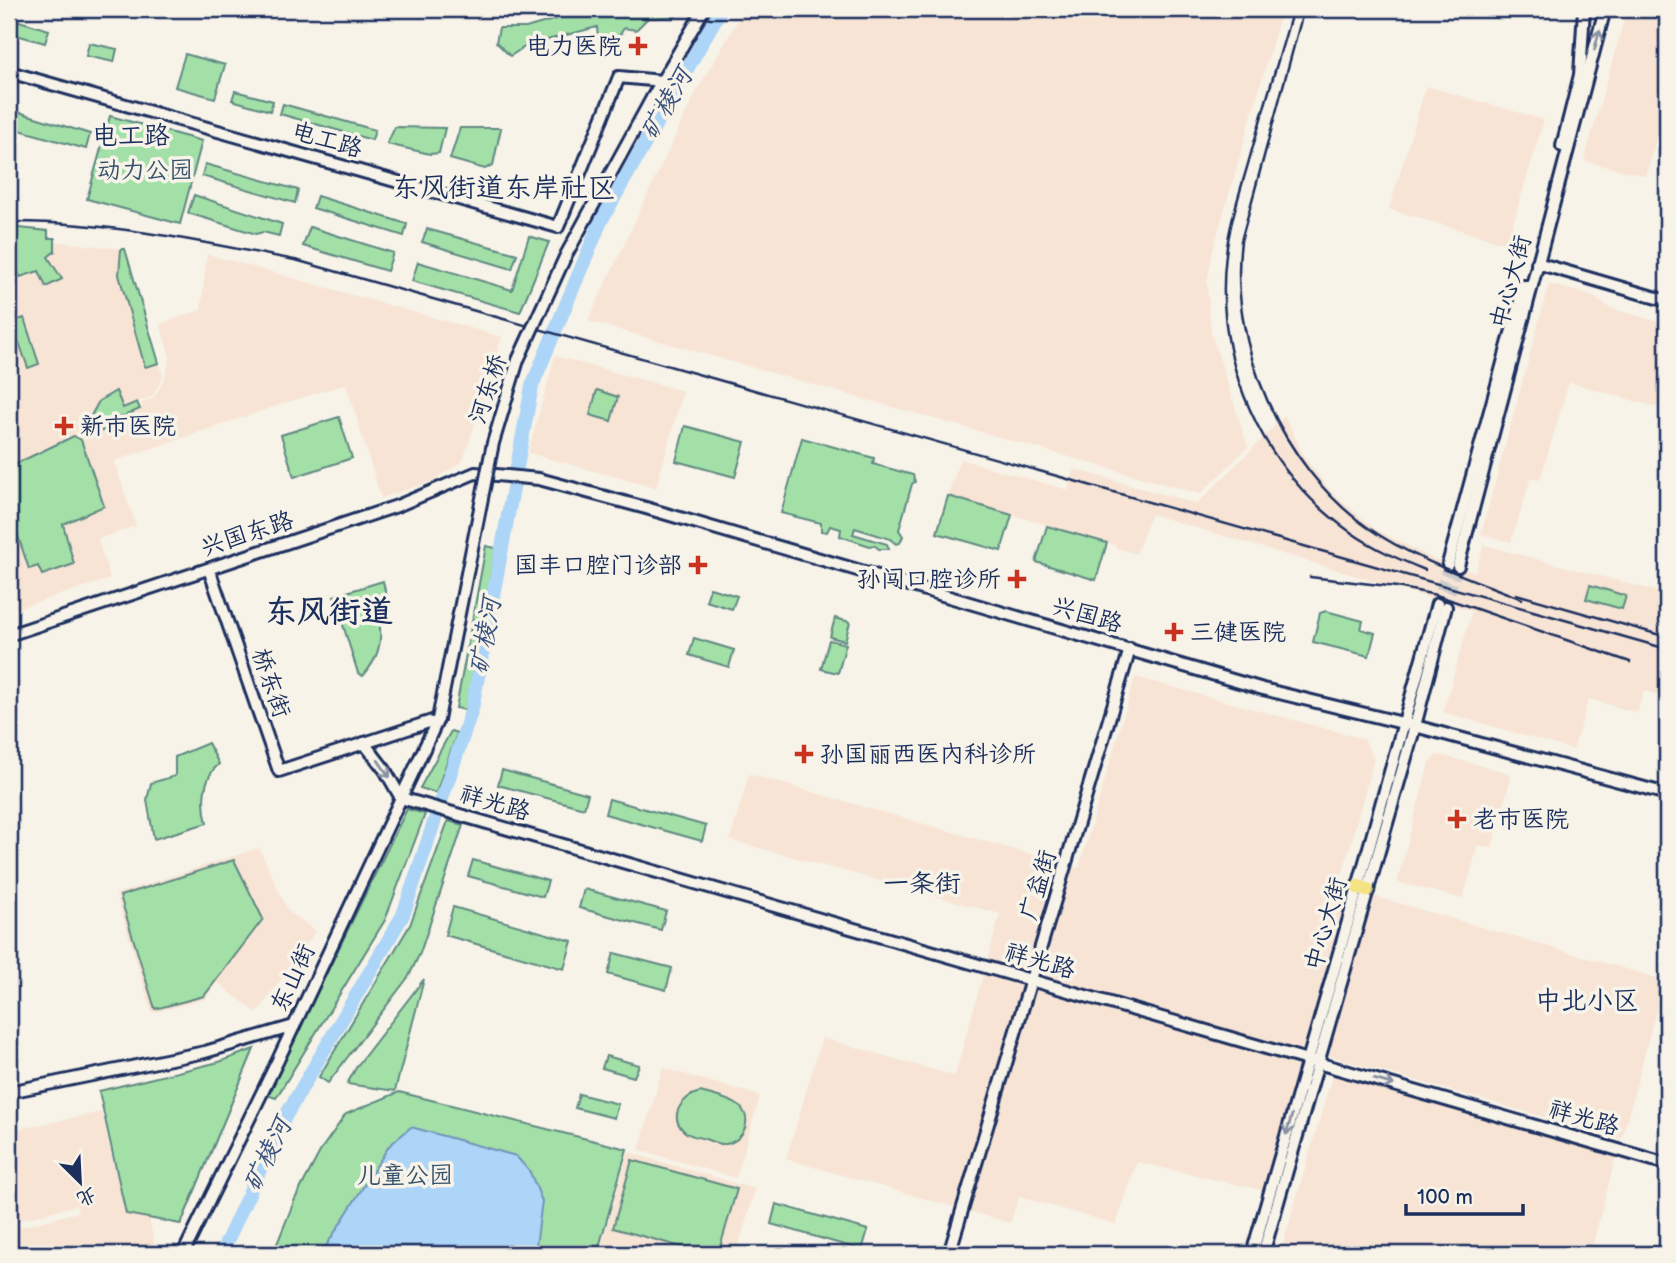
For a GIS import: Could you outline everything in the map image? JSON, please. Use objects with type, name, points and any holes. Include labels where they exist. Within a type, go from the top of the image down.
[{"type":"main road","points":[[662,81],[704,9]]},
{"type":"main road","name":"中心大街","points":[[1584,9],[1580,75],[1453,565],[1605,9]]},
{"type":"main road","name":"电工路","points":[[9,72],[558,228],[619,77],[662,81]]},
{"type":"main road","name":"河东桥","points":[[438,719],[493,443],[519,360],[566,255],[662,81]]},
{"type":"main road","points":[[1537,263],[1667,301]]},
{"type":"main road","name":"兴国东路","points":[[9,635],[397,506],[472,473],[496,475]]},
{"type":"main road","name":"兴国路","points":[[496,475],[539,479],[646,508],[1263,688],[1667,794]]},
{"type":"main road","name":"桥东街","points":[[209,569],[279,771],[364,743]]},
{"type":"main road","name":"中心大街","points":[[1252,1254],[1313,1062],[1410,725],[1441,606]]},
{"type":"main road","name":"广益街","points":[[949,1254],[1130,649]]},
{"type":"main road","points":[[401,798],[385,770],[364,743],[438,719]]},
{"type":"main road","name":"东山街","points":[[183,1254],[294,1026],[438,719]]},
{"type":"main road","name":"祥光路","points":[[401,798],[1667,1164]]},
{"type":"main road","points":[[9,1092],[205,1052],[294,1026]]},
{"type":"main road","name":"中心大街","points":[[1263,1254],[1313,1062]]},
{"type":"shaded area","points":[[745,9],[1282,9],[1213,250],[1207,282],[1211,333],[1248,447],[1200,494],[588,321],[697,90]]},
{"type":"shaded area","points":[[1627,9],[1667,9],[1667,98],[1646,176],[1584,161]]},
{"type":"shaded area","points":[[1426,86],[1544,120],[1507,244],[1389,209]]},
{"type":"shaded area","points":[[9,242],[59,242],[125,249],[163,376],[153,396],[138,402],[140,409],[143,408],[141,403],[154,398],[165,377],[170,357],[160,324],[201,310],[207,254],[502,337],[463,461],[430,482],[381,498],[346,384],[294,400],[114,461],[136,526],[98,539],[110,579],[9,611]]},
{"type":"shaded area","points":[[1549,284],[1590,295],[1610,308],[1667,324],[1667,410],[1569,382],[1540,480],[1531,478],[1511,542],[1481,534]]},
{"type":"shaded area","points":[[555,356],[683,391],[656,488],[528,453]]},
{"type":"shaded area","points":[[1285,416],[1304,457],[1331,492],[1375,529],[1431,558],[1475,572],[1484,545],[1667,594],[1667,698],[1644,691],[1637,713],[1589,699],[1573,750],[1443,712],[1472,611],[1151,514],[1136,554],[1115,545],[948,496],[960,459],[1068,490],[1074,469],[1197,504]]},
{"type":"shaded area","points":[[1135,677],[1364,739],[1374,759],[1339,886],[1664,980],[1622,1139],[1304,1049],[1262,1190],[1137,1162],[1116,1224],[1019,1197],[1010,1223],[786,1159],[822,1038],[955,1076],[1000,914],[730,840],[749,774],[1079,868]]},
{"type":"shaded area","name":"老市医院","points":[[1435,756],[1506,772],[1511,777],[1492,848],[1478,845],[1463,899],[1397,882],[1429,764]]},
{"type":"shaded area","points":[[259,848],[288,911],[316,931],[257,1013],[217,982],[205,999],[152,1013],[116,894]]},
{"type":"shaded area","points":[[663,1068],[760,1096],[736,1178],[639,1150]]},
{"type":"shaded area","points":[[1333,1073],[1616,1156],[1590,1254],[1280,1254]]},
{"type":"shaded area","points":[[102,1112],[116,1175],[138,1169],[156,1250],[154,1254],[9,1254],[9,1230],[78,1212],[76,1205],[9,1223],[9,1131]]},
{"type":"shaded area","points":[[628,1152],[755,1189],[736,1254],[599,1254]]},
{"type":"green space","points":[[590,9],[615,9],[617,13],[631,9],[682,10],[676,16],[648,18],[636,30],[624,28],[619,36],[598,38],[597,27],[528,45],[510,56],[496,42],[499,28],[526,28]]},
{"type":"green space","points":[[9,18],[49,30],[45,43],[9,33]]},
{"type":"green space","points":[[89,43],[117,49],[114,62],[86,56]]},
{"type":"green space","points":[[185,54],[225,65],[215,98],[175,87]]},
{"type":"green space","points":[[235,91],[273,101],[270,111],[232,100]]},
{"type":"green space","points":[[283,104],[375,130],[372,140],[280,114]]},
{"type":"green space","points":[[9,109],[90,134],[86,149],[9,127]]},
{"type":"green space","name":"动力公园","points":[[110,116],[202,141],[180,224],[87,199]]},
{"type":"green space","points":[[395,127],[445,128],[439,153],[430,154],[387,144]]},
{"type":"green space","points":[[460,128],[501,128],[493,165],[485,169],[450,159]]},
{"type":"green space","points":[[205,164],[298,190],[295,203],[202,176]]},
{"type":"green space","points":[[194,195],[282,224],[279,236],[263,232],[256,234],[188,213]]},
{"type":"green space","points":[[317,196],[407,224],[404,236],[313,208]]},
{"type":"green space","points":[[9,227],[48,231],[48,238],[55,238],[55,251],[48,257],[62,279],[46,287],[39,271],[20,277],[9,250]]},
{"type":"green space","points":[[310,227],[393,253],[387,271],[303,246]]},
{"type":"green space","points":[[427,229],[517,254],[512,269],[422,242]]},
{"type":"green space","points":[[529,236],[549,242],[520,312],[412,281],[418,262],[512,290]]},
{"type":"green space","points":[[121,249],[125,249],[159,363],[145,367],[119,275]]},
{"type":"green space","points":[[24,318],[39,364],[28,368],[12,322]]},
{"type":"green space","points":[[597,390],[618,397],[611,421],[590,415]]},
{"type":"green space","points":[[116,391],[123,408],[137,402],[140,409],[103,425],[104,430],[91,436],[87,423],[99,401]]},
{"type":"green space","points":[[339,417],[352,458],[294,477],[281,435]]},
{"type":"green space","points":[[685,426],[745,442],[735,477],[676,461]]},
{"type":"green space","points":[[74,436],[81,440],[104,506],[63,524],[74,564],[42,575],[38,566],[29,569],[9,509],[9,467]]},
{"type":"green space","points":[[802,438],[874,458],[873,464],[913,475],[915,482],[912,484],[899,530],[903,536],[900,543],[896,544],[890,539],[855,528],[853,534],[887,544],[889,549],[879,549],[874,545],[840,536],[841,529],[830,526],[827,532],[821,531],[821,523],[781,513]]},
{"type":"green space","points":[[948,496],[1012,515],[1001,551],[937,533]]},
{"type":"green space","points":[[1047,526],[1107,543],[1096,580],[1036,562]]},
{"type":"green space","points":[[486,546],[496,548],[466,710],[456,708]]},
{"type":"green space","points":[[383,581],[388,605],[379,620],[378,650],[363,676],[358,673],[334,596]]},
{"type":"green space","points":[[1590,585],[1626,596],[1622,609],[1586,599]]},
{"type":"green space","points":[[710,588],[737,596],[732,609],[706,601]]},
{"type":"green space","points":[[1326,611],[1363,621],[1361,629],[1375,633],[1369,656],[1313,642],[1320,613]]},
{"type":"green space","points":[[835,618],[850,622],[845,641],[830,637]]},
{"type":"green space","points":[[694,638],[734,650],[729,667],[689,655]]},
{"type":"green space","points":[[829,640],[846,644],[838,673],[821,669]]},
{"type":"green space","points":[[451,731],[457,733],[436,793],[420,788]]},
{"type":"green space","points":[[208,743],[219,764],[206,784],[204,808],[207,823],[154,839],[147,800],[151,783],[175,776],[175,757]]},
{"type":"green space","points":[[502,770],[588,794],[584,808],[498,785]]},
{"type":"green space","points":[[609,799],[706,826],[702,841],[605,814]]},
{"type":"green space","points":[[407,809],[425,814],[385,920],[276,1098],[267,1095]]},
{"type":"green space","points":[[448,821],[463,825],[420,953],[409,976],[328,1083],[319,1077],[410,925]]},
{"type":"green space","points":[[234,860],[263,919],[204,996],[155,1009],[120,896]]},
{"type":"green space","points":[[473,860],[548,881],[543,897],[468,876]]},
{"type":"green space","points":[[584,889],[666,911],[661,930],[579,908]]},
{"type":"green space","points":[[453,907],[572,941],[564,969],[445,935]]},
{"type":"green space","points":[[614,953],[672,968],[666,990],[608,974]]},
{"type":"green space","points":[[424,979],[395,1091],[347,1084],[357,1066]]},
{"type":"green space","points":[[254,1049],[181,1224],[126,1214],[99,1091],[219,1062]]},
{"type":"green space","points":[[606,1056],[639,1065],[634,1077],[602,1068]]},
{"type":"green space","name":"儿童公园","points":[[399,1092],[627,1149],[597,1254],[273,1254],[295,1199],[322,1148],[346,1114]]},
{"type":"green space","points":[[700,1092],[728,1100],[742,1109],[745,1114],[745,1127],[743,1133],[733,1142],[718,1143],[689,1134],[680,1126],[677,1120],[679,1108],[693,1094]]},
{"type":"green space","points":[[579,1094],[618,1104],[614,1118],[575,1108]]},
{"type":"green space","points":[[632,1160],[737,1189],[718,1254],[707,1254],[613,1228]]},
{"type":"green space","points":[[776,1204],[868,1230],[862,1250],[771,1224]]},
{"type":"water","points":[[411,1127],[516,1156],[530,1172],[542,1201],[535,1254],[321,1254],[389,1146]]},
{"type":"waterway","name":"矿棱河","points":[[221,1254],[282,1122],[403,915],[472,709],[532,386],[601,221],[721,9]]},
{"type":"tunnel","points":[[1437,604],[1448,564]]},
{"type":"tunnel","points":[[1446,607],[1458,566]]},
{"type":"railway","points":[[1293,9],[1233,217],[1226,254],[1224,294],[1227,334],[1236,373],[1250,410],[1268,445],[1291,477],[1318,506],[1367,543],[1425,570]]},
{"type":"railway","points":[[1304,9],[1241,241],[1239,280],[1243,321],[1267,400],[1286,437],[1310,471],[1337,502],[1367,527],[1443,568],[1522,599]]},
{"type":"railway","points":[[9,222],[118,229],[299,261],[1667,649]]},
{"type":"railway","points":[[1310,577],[1397,587],[1436,595],[1630,662]]},
{"type":"railway","points":[[1516,594],[1667,637]]},
{"type":"place","name":"电力医院","points":[[638,46]]},
{"type":"place","name":"新市医院","points":[[64,426]]},
{"type":"place","name":"国丰口腔门诊部","points":[[698,565]]},
{"type":"place","name":"孙闯口腔诊所","points":[[1017,579]]},
{"type":"place","name":"三健医院","points":[[1174,632]]},
{"type":"place","name":"孙国丽西医内科诊所","points":[[804,754]]},
{"type":"place","name":"老市医院","points":[[1457,819]]},
{"type":"district","name":"电工路","points":[[131,136]]},
{"type":"district","name":"东风街道东岸社区","points":[[504,188]]},
{"type":"district","name":"东风街道","points":[[329,612]]},
{"type":"district","name":"一条街","points":[[922,884]]},
{"type":"district","name":"中北小区","points":[[1587,1001]]}]
